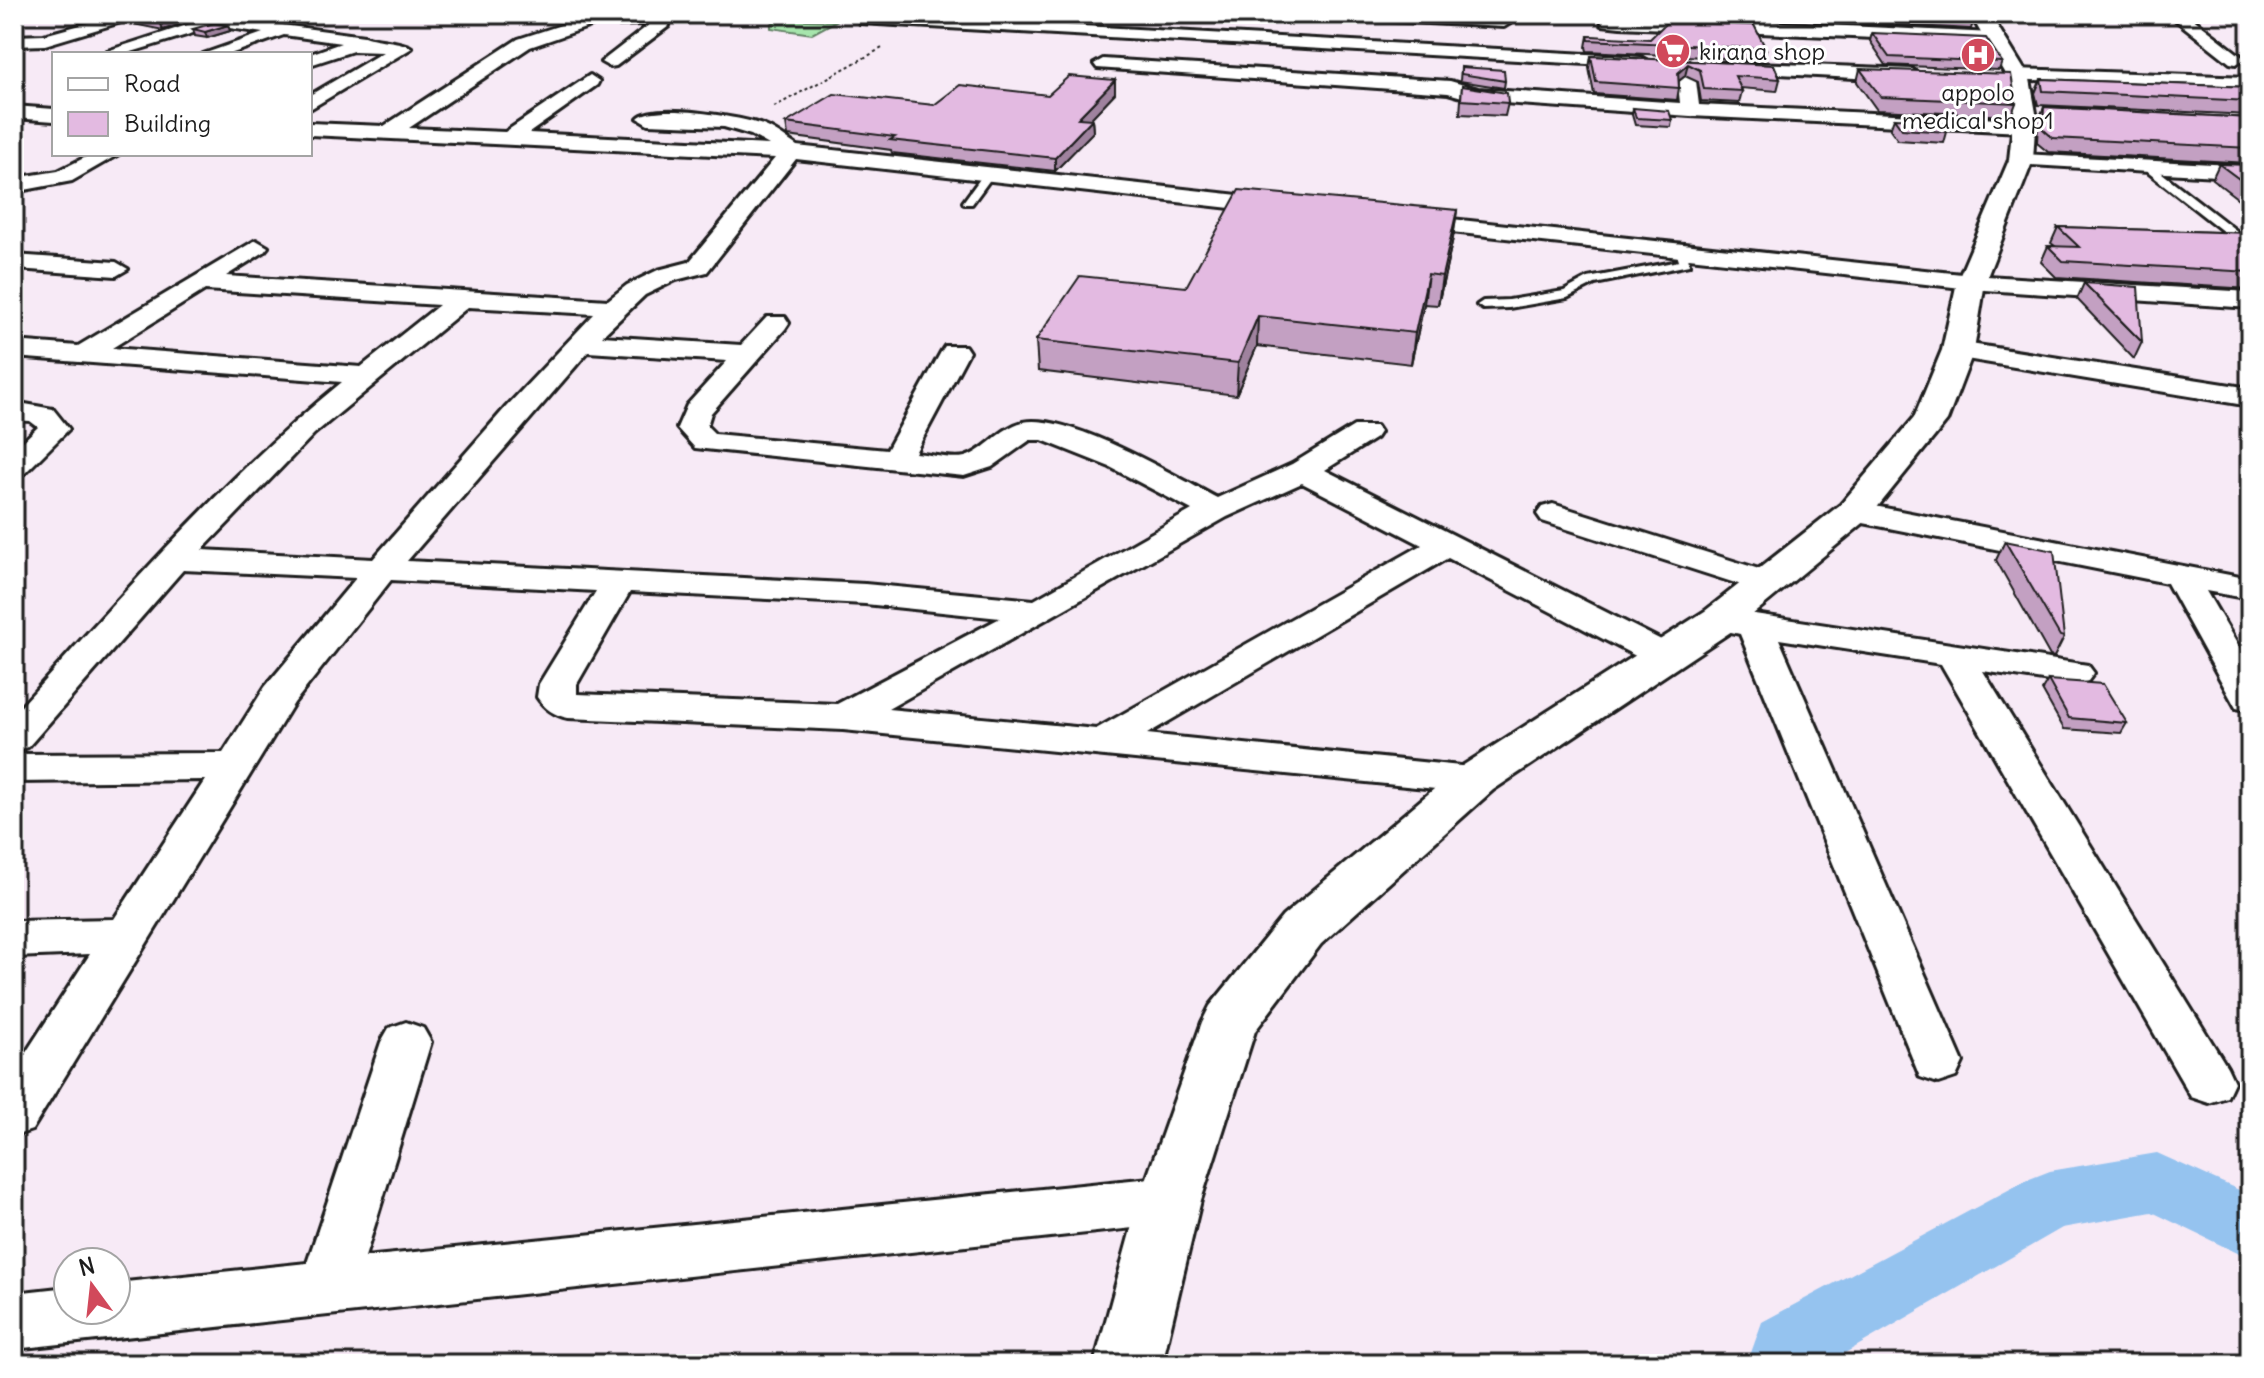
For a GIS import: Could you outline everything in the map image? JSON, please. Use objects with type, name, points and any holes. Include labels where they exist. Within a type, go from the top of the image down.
[{"type":"street","points":[[14,41],[53,39],[140,14]]},
{"type":"street","points":[[116,51],[237,14]]},
{"type":"street","points":[[1352,14],[1504,22]]},
{"type":"street","points":[[1609,14],[1608,21],[1663,25],[2014,89],[2141,158],[2250,172]]},
{"type":"street","points":[[1637,62],[1647,39],[1645,29],[1694,14]]},
{"type":"street","points":[[2176,14],[2236,59]]},
{"type":"street","points":[[179,16],[364,41],[312,59]]},
{"type":"street","points":[[389,132],[524,43],[592,20],[658,16],[663,22],[610,62]]},
{"type":"street","points":[[219,52],[327,18]]},
{"type":"street","points":[[866,19],[1252,33],[1637,62],[1924,75]]},
{"type":"street","points":[[1230,73],[1252,33]]},
{"type":"street","points":[[312,102],[403,48],[355,46]]},
{"type":"street","points":[[474,51],[505,55]]},
{"type":"street","points":[[1103,64],[1450,87],[1476,95],[1690,110],[2014,89],[2250,83]]},
{"type":"street","points":[[1685,65],[1690,110]]},
{"type":"street","points":[[511,137],[590,81]]},
{"type":"street","points":[[1128,1364],[1170,1200],[1230,1022],[1302,930],[1476,779],[1664,656],[1737,623],[1766,582],[1854,512],[1930,421],[1958,350],[2014,89]]},
{"type":"street","points":[[14,112],[51,114]]},
{"type":"street","points":[[648,118],[745,123],[776,138],[791,152]]},
{"type":"street","points":[[312,129],[791,152],[1305,210]]},
{"type":"street","points":[[2199,145],[2220,162]]},
{"type":"street","points":[[14,1114],[130,936],[279,696],[382,569],[581,343],[636,290],[667,275],[698,267],[791,152]]},
{"type":"street","points":[[14,185],[64,176],[105,156]]},
{"type":"street","points":[[1384,218],[1971,282],[2250,300]]},
{"type":"street","points":[[15,263],[50,243]]},
{"type":"street","points":[[84,354],[256,247]]},
{"type":"street","points":[[15,263],[116,269]]},
{"type":"street","points":[[199,282],[614,308]]},
{"type":"street","points":[[14,738],[174,559],[304,428],[464,297]]},
{"type":"street","points":[[776,323],[697,411],[692,428],[706,442],[974,466],[1016,435],[1039,429],[1072,439],[1216,510]]},
{"type":"street","points":[[581,343],[748,354]]},
{"type":"street","points":[[14,349],[368,376]]},
{"type":"street","points":[[1958,350],[2250,397]]},
{"type":"street","points":[[897,459],[955,352]]},
{"type":"street","points":[[14,411],[36,412],[51,420],[54,429],[14,466]]},
{"type":"street","points":[[843,717],[1040,611],[1216,510],[1303,471],[1365,432]]},
{"type":"street","points":[[1303,471],[1664,656]]},
{"type":"street","points":[[1854,512],[2250,589]]},
{"type":"street","points":[[1553,514],[1766,582]]},
{"type":"street","points":[[1105,741],[1447,545]]},
{"type":"street","points":[[174,559],[865,594],[1040,611]]},
{"type":"street","points":[[2180,575],[2250,699]]},
{"type":"street","points":[[619,582],[558,684],[556,697],[568,706],[843,717],[1476,779]]},
{"type":"street","points":[[1737,623],[2075,673]]},
{"type":"street","points":[[1737,623],[1938,1062]]},
{"type":"street","points":[[1954,654],[2209,1082]]},
{"type":"street","points":[[14,768],[236,766]]},
{"type":"street","points":[[14,939],[130,936]]},
{"type":"street","points":[[327,1289],[406,1042]]},
{"type":"street","points":[[14,1321],[1170,1200]]},
{"type":"lane","points":[[2141,158],[2238,237],[2213,240]]},
{"type":"lane","points":[[968,202],[989,174]]},
{"type":"lane","points":[[1483,305],[1567,294],[1592,281],[1685,263],[1682,251]]},
{"type":"path","points":[[745,123],[908,36],[921,19]]},
{"type":"green space","points":[[780,19],[836,21],[812,34],[771,28],[771,24]]},
{"type":"building","points":[[139,14],[170,14],[159,18]]},
{"type":"building","points":[[1668,21],[1754,25],[1766,49],[1589,40],[1588,36],[1650,39]]},
{"type":"building","points":[[214,23],[228,25],[205,32],[193,29]]},
{"type":"building","points":[[1872,33],[1986,38],[2002,62],[1889,57]]},
{"type":"building","points":[[1591,56],[1774,65],[1780,79],[1735,76],[1742,91],[1704,89],[1700,70],[1688,64],[1678,73],[1679,88],[1596,82]]},
{"type":"building","points":[[1461,67],[1504,70],[1505,81],[1461,74]]},
{"type":"building","points":[[1860,69],[2011,74],[2016,103],[1881,97]]},
{"type":"building","points":[[1069,76],[1115,80],[1078,118],[1092,119],[1055,158],[890,140],[895,137],[786,123],[834,94],[934,105],[960,85],[1048,95]]},
{"type":"building","points":[[2041,79],[2250,87],[2250,101],[2043,91]]},
{"type":"building","points":[[1462,86],[1507,93],[1508,103],[1461,100]]},
{"type":"building","points":[[2044,107],[2250,118],[2250,148],[2053,138],[2043,129]]},
{"type":"building","points":[[1633,108],[1669,111],[1672,120],[1636,118]]},
{"type":"building","points":[[1894,118],[1940,120],[1947,132],[1902,129]]},
{"type":"building","points":[[2219,164],[2250,165],[2250,187]]},
{"type":"building","points":[[1239,190],[1457,210],[1442,276],[1428,274],[1415,333],[1258,316],[1238,363],[1036,340],[1080,276],[1186,287]]},
{"type":"building","points":[[2058,227],[2250,233],[2250,272],[2063,261],[2048,246],[2079,247]]},
{"type":"building","points":[[2084,283],[2138,287],[2142,342]]},
{"type":"building","points":[[2005,541],[2054,551],[2064,637],[2060,636]]},
{"type":"building","points":[[2048,680],[2103,684],[2127,723],[2069,718]]},
{"type":"waterway","points":[[1783,1364],[1787,1347],[2050,1201],[2157,1182],[2250,1228]]},
{"type":"place","name":"kirana shop","points":[[1673,51]]},
{"type":"place","name":"appolo medical shop1","points":[[1978,55]]}]
